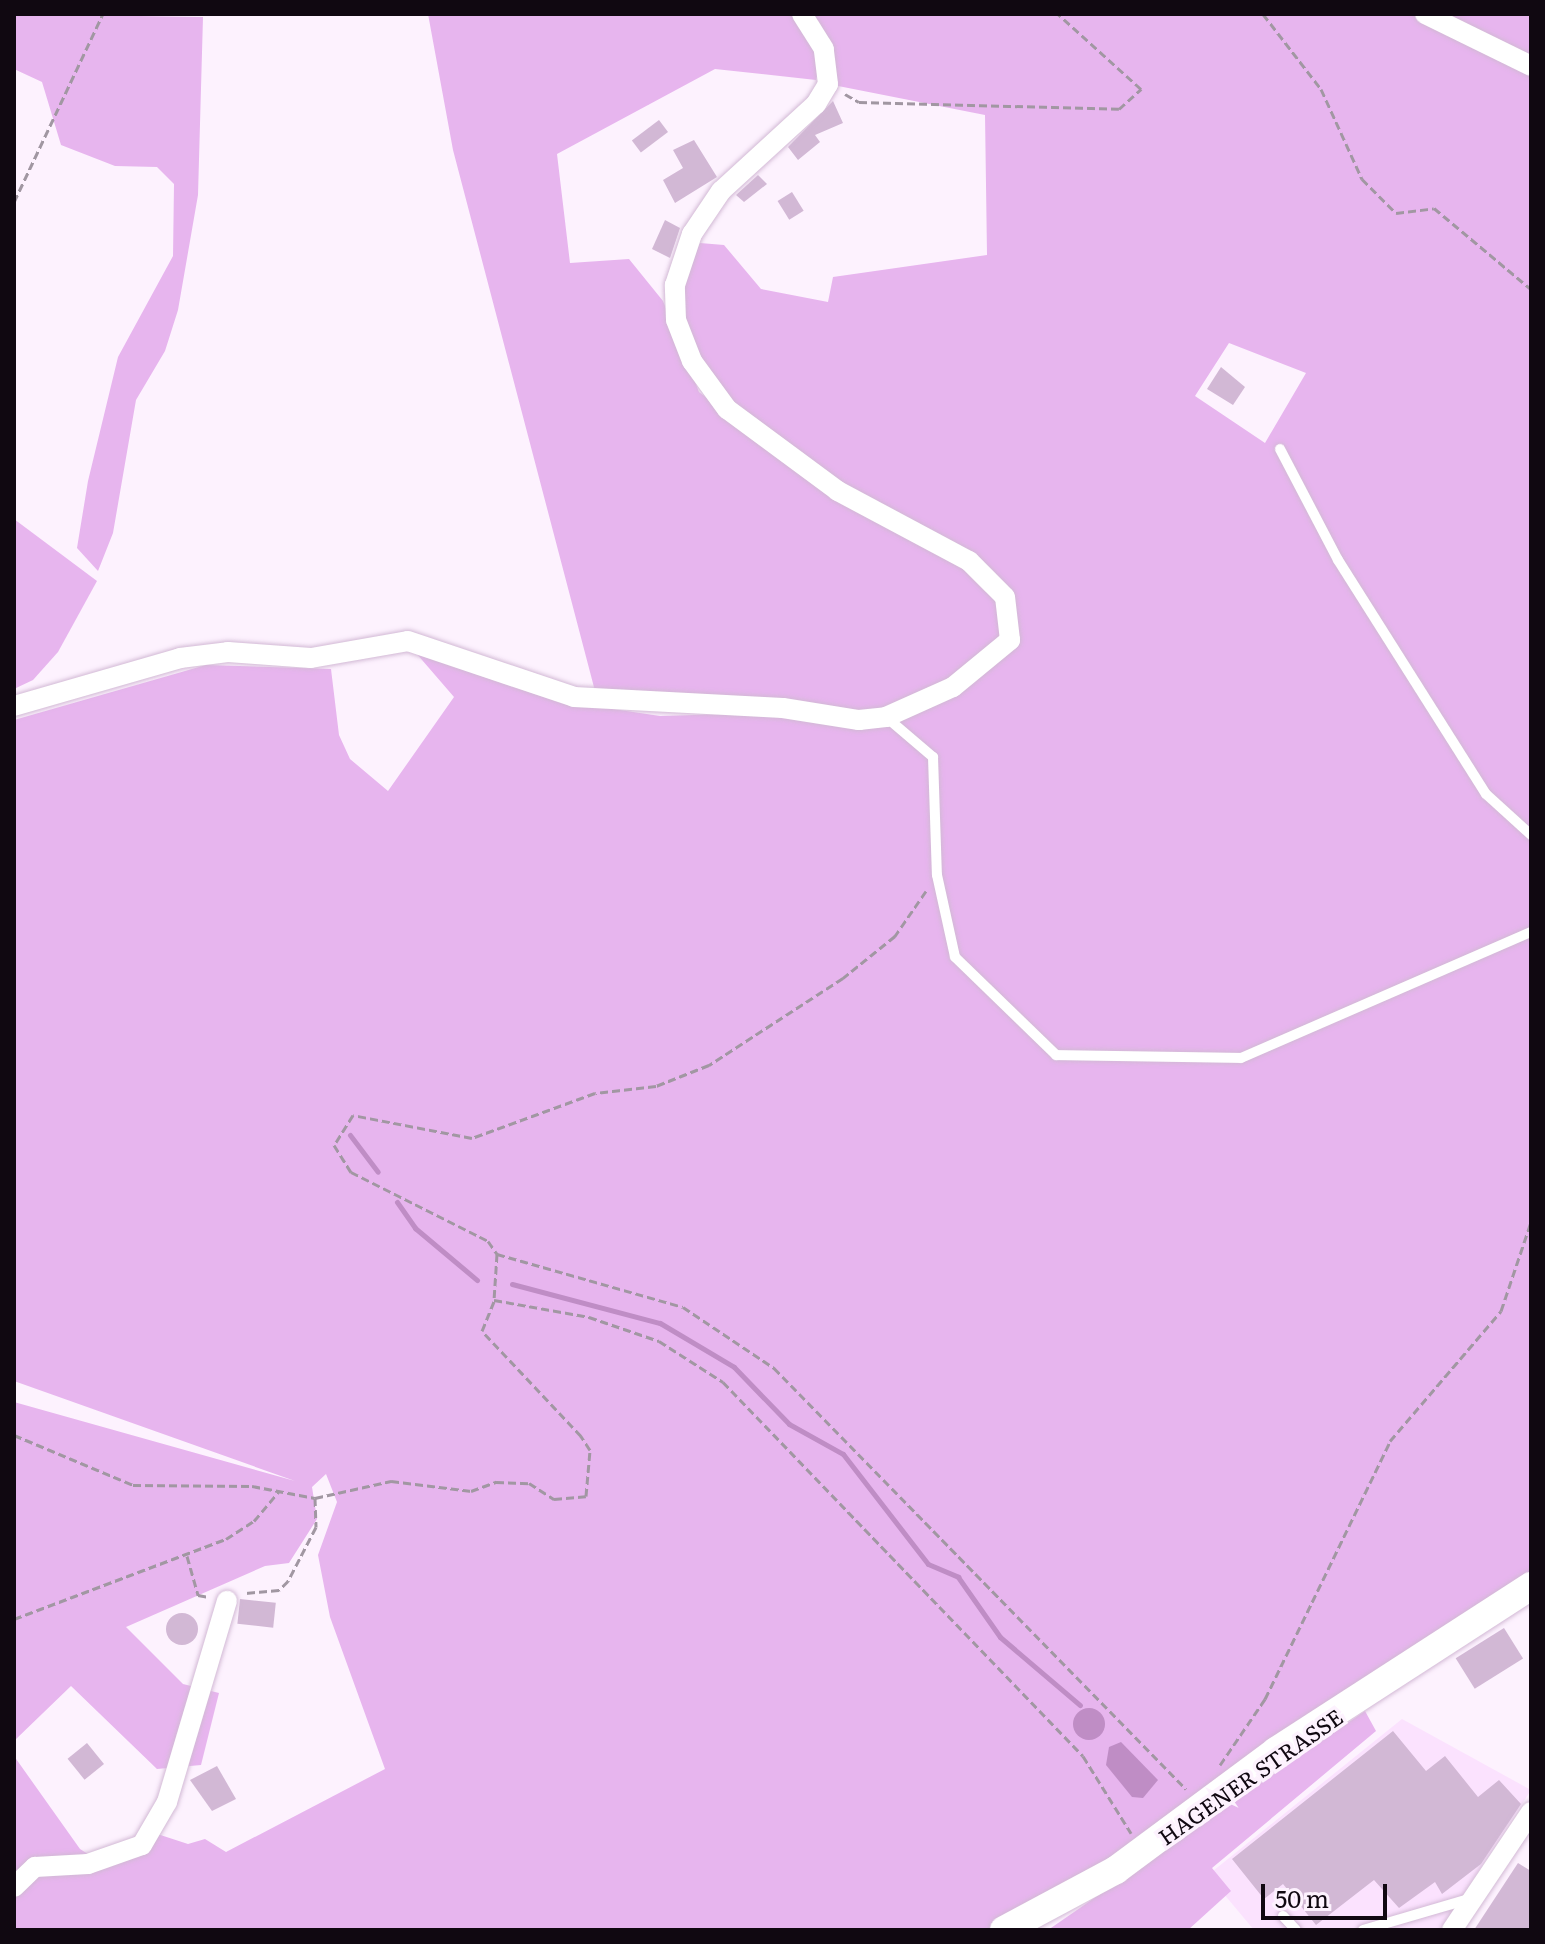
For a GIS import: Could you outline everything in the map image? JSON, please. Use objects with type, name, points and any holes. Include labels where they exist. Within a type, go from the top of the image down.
[{"type":"main road","name":"HAGENER STRASSE","points":[[1004,1930],[1141,1853],[1202,1805],[1531,1586]]},
{"type":"street","points":[[14,706],[180,658],[228,652],[311,658],[408,641],[574,697],[886,717],[953,687],[1010,640],[1005,597],[969,561],[838,491],[727,409],[692,361],[676,320],[675,285],[692,234],[721,191],[816,104],[828,84],[824,49],[802,14]]},
{"type":"street","points":[[1425,14],[1531,66]]},
{"type":"street","points":[[14,1887],[35,1867],[88,1864],[142,1845],[167,1802],[227,1601]]},
{"type":"street","points":[[1452,1930],[1531,1812]]},
{"type":"lane","points":[[1280,449],[1338,560],[1486,794],[1531,835]]},
{"type":"lane","points":[[886,717],[933,757],[937,875],[955,957],[1056,1055],[1088,1060],[1241,1058],[1531,932]]},
{"type":"lane","points":[[1363,1930],[1471,1899]]},
{"type":"lane","points":[[1283,1916],[1296,1930]]},
{"type":"path","points":[[14,202],[103,14]]},
{"type":"path","points":[[828,84],[859,102],[1119,109],[1141,89],[1058,14]]},
{"type":"path","points":[[1263,14],[1321,89],[1362,179],[1396,213],[1434,208],[1531,289]]},
{"type":"path","points":[[14,1435],[133,1485],[280,1490],[315,1498],[391,1481],[471,1491],[496,1482],[529,1483],[554,1499],[586,1496],[590,1450],[581,1436],[482,1331],[494,1300],[497,1254],[488,1241],[338,1163],[339,1128],[353,1115],[472,1138],[595,1093],[656,1086],[709,1065],[885,944],[937,875]]},
{"type":"path","points":[[497,1254],[683,1307],[774,1368],[1202,1805],[1230,1741],[1265,1699],[1341,1555],[1390,1441],[1501,1311],[1531,1222]]},
{"type":"path","points":[[494,1300],[589,1317],[659,1341],[723,1382],[1083,1756],[1141,1853]]},
{"type":"path","points":[[14,1619],[187,1556],[254,1521],[280,1490]]},
{"type":"path","points":[[187,1556],[198,1595],[227,1601],[288,1581],[316,1527],[315,1498]]},
{"type":"shaded area","points":[[14,14],[203,17],[198,195],[178,310],[165,351],[136,400],[113,533],[98,571],[77,548],[88,481],[118,357],[173,256],[174,184],[157,167],[115,166],[61,145],[42,82],[14,69]]},
{"type":"shaded area","points":[[428,14],[793,14],[821,56],[816,80],[715,69],[557,154],[570,263],[629,259],[663,301],[699,392],[839,500],[965,565],[1001,602],[1002,640],[1010,643],[1006,597],[970,560],[840,489],[730,405],[695,359],[679,320],[681,273],[700,243],[724,245],[761,289],[828,302],[833,277],[987,255],[985,115],[828,84],[823,45],[804,14],[1425,14],[1477,40],[1432,14],[1531,14],[1531,1590],[1276,1751],[1116,1870],[1004,1930],[14,1930],[14,1756],[80,1849],[108,1867],[142,1829],[188,1844],[205,1839],[226,1852],[385,1769],[330,1617],[318,1555],[337,1502],[326,1474],[312,1487],[317,1519],[289,1563],[265,1566],[126,1627],[183,1684],[219,1693],[201,1765],[157,1769],[71,1686],[14,1741],[14,1402],[295,1481],[14,1381],[14,720],[206,665],[331,669],[339,735],[350,759],[388,791],[454,697],[416,653],[429,641],[442,643],[452,666],[553,700],[660,716],[767,713],[855,722],[853,710],[595,691],[453,150]],"holes":[[[1229,343],[1306,373],[1265,443],[1195,396]]]},
{"type":"shaded area","points":[[14,519],[97,581],[58,652],[33,680],[14,689]]},
{"type":"shaded area","points":[[1089,1708],[1100,1713],[1105,1724],[1100,1735],[1089,1740],[1078,1735],[1073,1724],[1078,1713]]},
{"type":"shaded area","points":[[1365,1711],[1376,1731],[1212,1868],[1231,1891],[1188,1930],[1048,1930]]},
{"type":"shaded area","points":[[1402,1719],[1531,1790],[1440,1930],[1254,1930],[1208,1875]]},
{"type":"shaded area","points":[[1121,1742],[1158,1780],[1143,1798],[1132,1797],[1106,1765],[1109,1747]]},
{"type":"building","points":[[833,101],[843,123],[815,135],[820,142],[798,160],[788,147]]},
{"type":"building","points":[[659,120],[668,132],[641,152],[632,140]]},
{"type":"building","points":[[694,140],[717,177],[675,203],[663,180],[683,168],[673,150]]},
{"type":"building","points":[[758,175],[767,184],[744,202],[736,195]]},
{"type":"building","points":[[792,192],[804,211],[789,220],[778,201]]},
{"type":"building","points":[[665,220],[680,228],[670,258],[652,249]]},
{"type":"building","points":[[1221,367],[1245,387],[1233,405],[1207,389]]},
{"type":"building","points":[[240,1599],[276,1603],[273,1628],[237,1624]]},
{"type":"building","points":[[182,1613],[193,1618],[198,1629],[193,1640],[182,1645],[171,1640],[166,1629],[171,1618]]},
{"type":"building","points":[[1504,1628],[1523,1659],[1475,1689],[1456,1658]]},
{"type":"building","points":[[1393,1731],[1426,1771],[1445,1756],[1478,1797],[1499,1780],[1521,1804],[1481,1864],[1442,1894],[1435,1882],[1399,1908],[1374,1880],[1316,1925],[1283,1884],[1264,1899],[1232,1859]]},
{"type":"building","points":[[87,1743],[104,1764],[85,1780],[68,1759]]},
{"type":"building","points":[[217,1766],[236,1799],[212,1811],[190,1780]]},
{"type":"building","points":[[1518,1863],[1531,1871],[1531,1930],[1474,1930]]},
{"type":"waterway","points":[[350,1135],[378,1172]]},
{"type":"waterway","points":[[397,1202],[415,1228],[477,1280]]},
{"type":"waterway","points":[[512,1284],[660,1323],[734,1367],[789,1424],[843,1454],[928,1564],[958,1577],[1000,1637],[1080,1705]]}]
